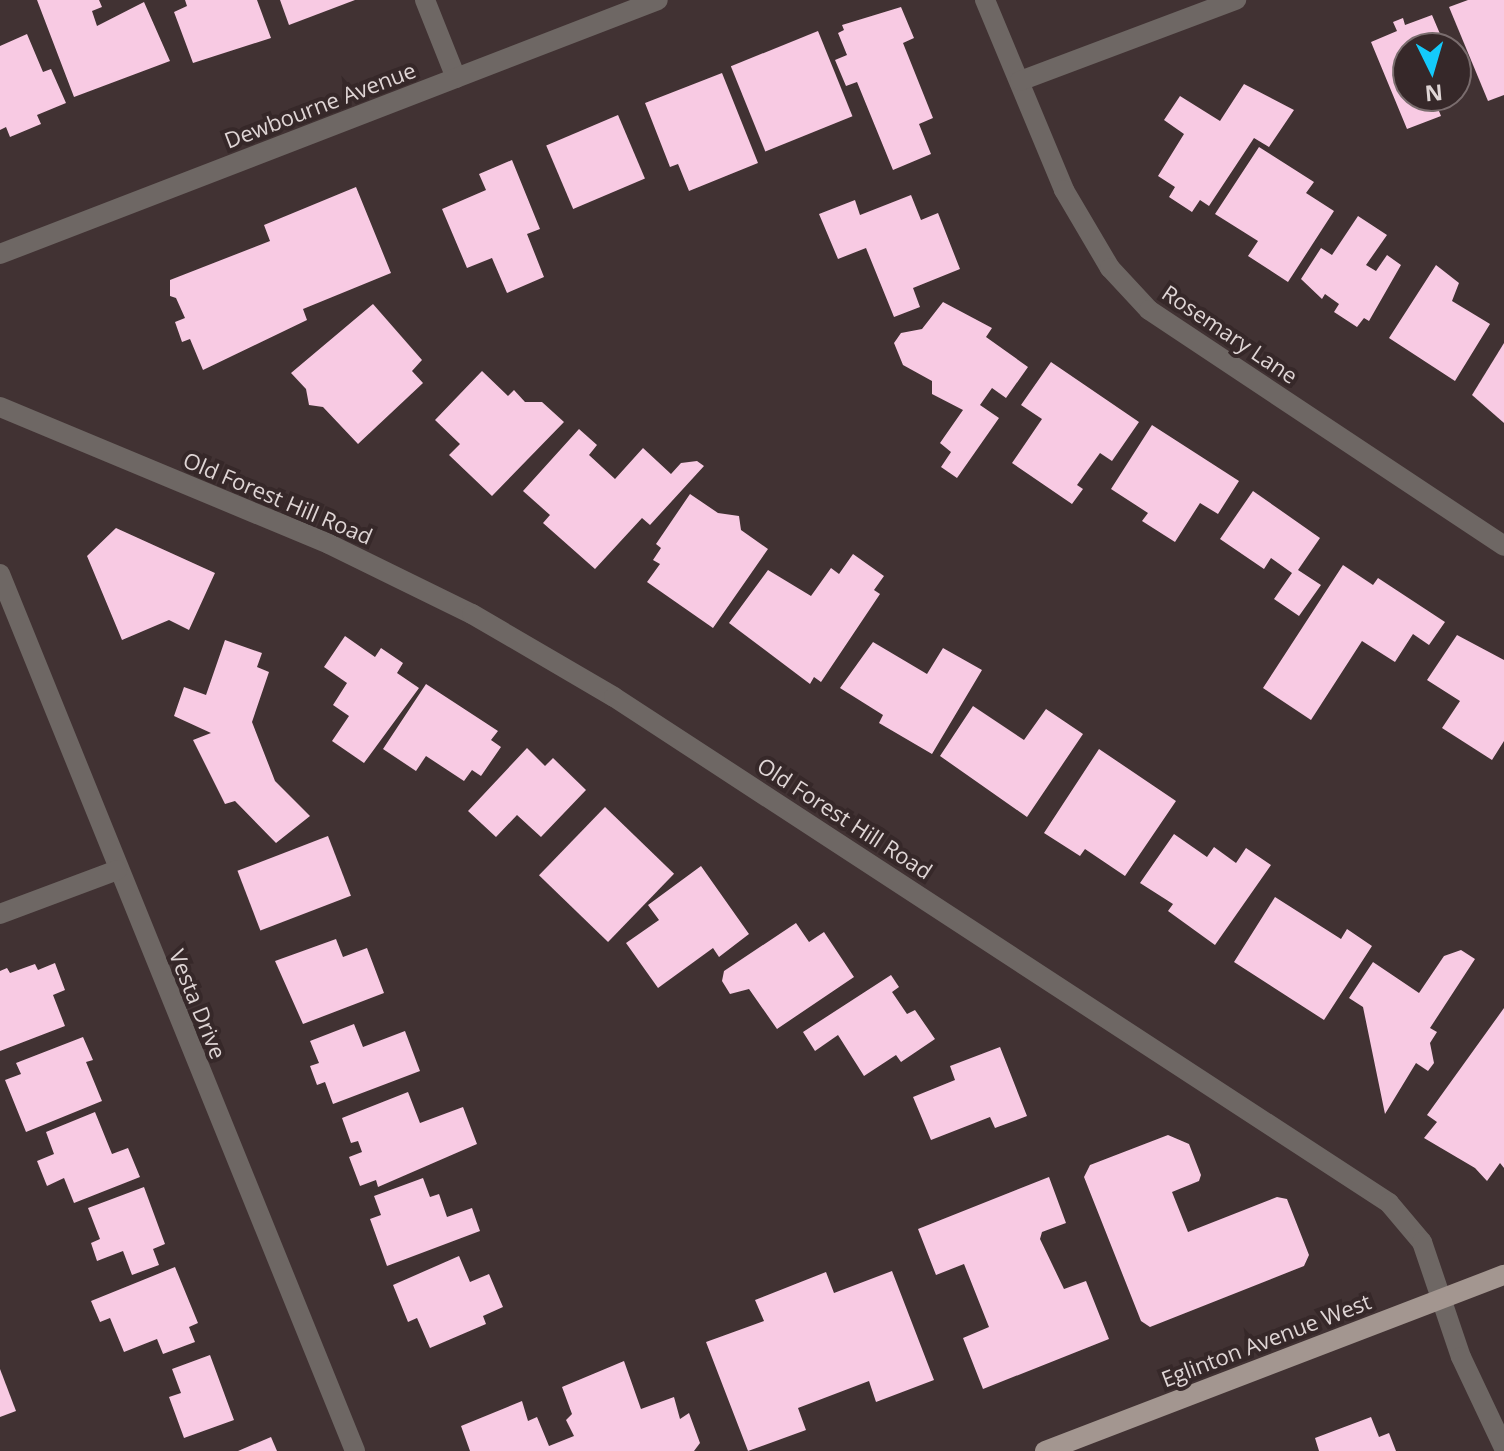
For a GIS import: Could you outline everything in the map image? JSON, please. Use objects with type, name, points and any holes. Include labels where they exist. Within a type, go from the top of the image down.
[{"type":"main road","name":"Eglinton Avenue West","points":[[1045,1451],[1504,1275]]},
{"type":"street","points":[[425,0],[456,78]]},
{"type":"street","name":"Dewbourne Avenue","points":[[0,254],[658,0]]},
{"type":"street","name":"Rosemary Lane","points":[[985,0],[1064,190],[1110,268],[1149,310],[1504,546]]},
{"type":"street","points":[[1020,81],[1236,0]]},
{"type":"street","name":"Old Forest Hill Road","points":[[2,415],[329,544],[472,614],[614,697],[1389,1203],[1422,1242],[1461,1357],[1504,1448]]},
{"type":"street","name":"Vesta Drive","points":[[0,574],[117,870],[355,1451]]},
{"type":"street","points":[[0,914],[117,870]]},
{"type":"building","points":[[37,0],[99,0],[102,7],[92,11],[97,26],[144,2],[170,61],[74,97]]},
{"type":"building","points":[[185,0],[257,0],[271,38],[193,63],[174,12],[187,6]]},
{"type":"building","points":[[280,0],[355,0],[289,25]]},
{"type":"building","points":[[1468,0],[1504,0],[1504,95],[1488,101],[1472,62],[1472,32],[1459,32],[1449,7]]},
{"type":"building","points":[[901,7],[914,38],[903,43],[933,118],[919,124],[931,154],[893,170],[857,82],[846,86],[835,60],[847,55],[838,33],[844,30],[842,25]]},
{"type":"building","points":[[1432,15],[1439,32],[1395,32],[1397,31],[1393,22],[1403,18],[1405,25]]},
{"type":"building","points":[[818,31],[852,116],[765,152],[731,66]]},
{"type":"building","points":[[1392,33],[1392,93],[1371,42]]},
{"type":"building","points":[[27,34],[43,72],[51,69],[66,103],[37,115],[41,124],[10,137],[6,127],[0,130],[0,46]]},
{"type":"building","points":[[722,73],[758,163],[689,191],[678,164],[670,167],[645,103]]},
{"type":"building","points":[[1244,84],[1294,110],[1269,147],[1254,138],[1209,206],[1200,200],[1192,212],[1169,197],[1175,187],[1158,176],[1184,134],[1164,120],[1180,96],[1220,121]]},
{"type":"building","points":[[1400,112],[1439,112],[1441,116],[1407,129]]},
{"type":"building","points":[[618,115],[645,179],[573,209],[546,145]]},
{"type":"building","points":[[1259,147],[1314,182],[1306,193],[1334,211],[1288,282],[1248,256],[1258,241],[1215,214]]},
{"type":"building","points":[[512,160],[540,229],[527,234],[544,277],[507,293],[492,258],[467,268],[442,209],[486,190],[479,174]]},
{"type":"building","points":[[356,187],[391,273],[303,309],[307,320],[203,370],[190,339],[182,342],[175,322],[185,318],[176,298],[170,296],[170,280],[270,241],[264,225]]},
{"type":"building","points":[[911,195],[921,220],[938,213],[960,269],[913,288],[920,307],[894,317],[866,248],[838,259],[819,214],[855,200],[860,215]]},
{"type":"building","points":[[1358,216],[1387,235],[1366,265],[1376,271],[1387,255],[1401,265],[1369,321],[1364,318],[1357,327],[1334,312],[1339,304],[1325,294],[1322,299],[1301,279],[1321,248],[1332,255]]},
{"type":"building","points":[[1436,265],[1459,283],[1452,301],[1490,324],[1455,381],[1389,338]]},
{"type":"building","points":[[943,302],[992,328],[986,337],[1028,367],[1006,398],[992,388],[980,405],[999,418],[957,478],[941,467],[951,452],[940,443],[963,410],[932,394],[932,381],[903,365],[894,343],[901,333],[922,329]]},
{"type":"building","points":[[373,304],[422,360],[412,371],[423,383],[358,444],[323,407],[309,405],[306,389],[291,373]]},
{"type":"building","points":[[1504,343],[1504,423],[1472,395]]},
{"type":"building","points":[[1051,362],[1139,422],[1112,461],[1100,453],[1077,485],[1083,489],[1072,504],[1012,463],[1042,419],[1021,405]]},
{"type":"building","points":[[482,371],[508,396],[514,390],[525,402],[542,402],[564,422],[492,496],[449,455],[460,444],[435,420]]},
{"type":"building","points":[[1152,425],[1239,481],[1218,514],[1200,503],[1175,542],[1142,521],[1148,513],[1111,489]]},
{"type":"building","points":[[579,429],[597,445],[589,455],[615,479],[643,448],[671,474],[681,463],[697,461],[704,466],[650,525],[642,518],[595,569],[543,523],[550,515],[523,491]]},
{"type":"building","points":[[1253,491],[1320,538],[1298,570],[1321,585],[1299,616],[1274,599],[1292,573],[1271,558],[1264,569],[1220,539]]},
{"type":"building","points":[[690,494],[718,513],[739,516],[741,530],[768,549],[713,628],[647,582],[660,564],[653,560],[661,548],[656,544]]},
{"type":"building","points":[[116,528],[215,573],[189,630],[169,620],[122,640],[87,556]]},
{"type":"building","points":[[853,554],[884,576],[874,590],[880,594],[821,682],[814,677],[810,684],[729,623],[768,570],[811,596],[831,568],[839,574]]},
{"type":"building","points":[[1343,565],[1373,585],[1378,578],[1445,622],[1429,645],[1413,634],[1395,662],[1362,641],[1311,720],[1263,688]]},
{"type":"building","points":[[1457,635],[1504,660],[1504,741],[1492,760],[1442,728],[1460,701],[1427,680]]},
{"type":"building","points":[[345,636],[375,657],[381,648],[403,663],[397,673],[419,688],[364,763],[332,741],[349,716],[333,705],[347,683],[324,667]]},
{"type":"building","points":[[225,640],[262,653],[257,667],[269,672],[252,722],[275,781],[310,816],[276,843],[235,801],[225,804],[193,740],[211,733],[174,716],[184,687],[206,695]]},
{"type":"building","points":[[873,642],[927,674],[943,648],[982,670],[932,754],[879,723],[883,715],[840,688]]},
{"type":"building","points":[[426,684],[498,731],[491,740],[501,747],[481,776],[472,770],[464,781],[426,756],[416,771],[383,749]]},
{"type":"building","points":[[973,706],[1024,740],[1046,709],[1083,734],[1027,817],[940,756]]},
{"type":"building","points":[[527,748],[545,766],[553,758],[586,790],[541,837],[517,815],[496,837],[468,811]]},
{"type":"building","points":[[1099,749],[1176,801],[1125,876],[1085,849],[1080,856],[1044,833]]},
{"type":"building","points":[[605,807],[674,874],[608,942],[539,875]]},
{"type":"building","points":[[1174,834],[1207,857],[1214,847],[1236,863],[1246,848],[1271,865],[1215,945],[1168,911],[1173,904],[1140,883]]},
{"type":"building","points":[[328,836],[351,896],[260,931],[237,871]]},
{"type":"building","points":[[701,866],[749,934],[719,957],[713,948],[658,988],[626,943],[659,920],[648,905]]},
{"type":"building","points":[[1275,897],[1341,939],[1347,929],[1372,946],[1324,1020],[1234,962]]},
{"type":"building","points":[[796,923],[809,942],[824,932],[854,977],[777,1029],[749,989],[730,994],[722,981],[724,971]]},
{"type":"building","points":[[336,939],[343,957],[367,948],[384,993],[303,1024],[275,961]]},
{"type":"building","points":[[1461,950],[1475,959],[1430,1028],[1437,1032],[1430,1043],[1434,1063],[1428,1071],[1416,1063],[1385,1114],[1363,1007],[1349,998],[1373,962],[1419,993],[1444,956]]},
{"type":"building","points":[[55,963],[65,990],[53,995],[65,1026],[0,1051],[0,971],[7,968],[10,973],[35,964],[38,970]]},
{"type":"building","points":[[891,975],[899,987],[892,992],[907,1014],[915,1010],[935,1039],[901,1062],[896,1055],[864,1076],[838,1035],[815,1051],[803,1032]]},
{"type":"building","points":[[1504,1008],[1504,1168],[1500,1163],[1487,1181],[1475,1168],[1424,1138],[1437,1122],[1427,1115]]},
{"type":"building","points":[[354,1024],[363,1047],[405,1031],[420,1071],[333,1104],[325,1082],[317,1085],[310,1066],[319,1063],[310,1041]]},
{"type":"building","points":[[83,1037],[93,1060],[86,1062],[102,1101],[26,1132],[5,1080],[21,1074],[16,1063]]},
{"type":"building","points":[[1000,1047],[1027,1116],[995,1128],[990,1117],[931,1140],[913,1097],[955,1080],[950,1066]]},
{"type":"building","points":[[408,1092],[420,1123],[463,1107],[477,1144],[378,1187],[376,1180],[360,1186],[349,1157],[362,1152],[358,1141],[351,1143],[342,1118]]},
{"type":"building","points":[[95,1112],[112,1154],[128,1148],[140,1177],[74,1203],[64,1178],[47,1186],[37,1161],[54,1154],[46,1132]]},
{"type":"building","points":[[1168,1135],[1189,1144],[1201,1175],[1199,1181],[1172,1192],[1188,1232],[1277,1197],[1287,1199],[1309,1255],[1304,1266],[1150,1327],[1141,1321],[1084,1177],[1090,1165]]},
{"type":"building","points":[[1049,1177],[1066,1223],[1042,1232],[1040,1239],[1064,1289],[1086,1281],[1109,1339],[983,1389],[963,1338],[989,1327],[964,1264],[936,1275],[918,1229]]},
{"type":"building","points":[[423,1178],[430,1197],[439,1194],[447,1217],[472,1208],[480,1231],[387,1266],[370,1219],[381,1215],[374,1196]]},
{"type":"building","points":[[144,1187],[165,1244],[153,1249],[159,1265],[132,1275],[123,1251],[97,1261],[91,1243],[100,1239],[88,1208]]},
{"type":"building","points":[[459,1256],[470,1282],[489,1274],[503,1307],[483,1316],[486,1324],[430,1348],[417,1318],[408,1322],[393,1285]]},
{"type":"building","points":[[175,1267],[198,1323],[189,1327],[195,1342],[163,1354],[157,1339],[124,1352],[110,1318],[100,1322],[91,1301]]},
{"type":"building","points":[[892,1271],[934,1380],[876,1402],[869,1381],[798,1408],[806,1430],[748,1451],[706,1342],[764,1321],[755,1300],[826,1272],[834,1293]]},
{"type":"building","points":[[210,1355],[234,1420],[184,1438],[169,1397],[181,1393],[172,1369]]},
{"type":"building","points":[[624,1361],[641,1409],[674,1397],[680,1419],[689,1413],[700,1443],[694,1451],[470,1451],[461,1426],[522,1401],[528,1421],[537,1417],[549,1446],[574,1436],[566,1420],[572,1414],[562,1387]]},
{"type":"building","points":[[0,1369],[16,1411],[0,1417]]},
{"type":"building","points":[[1371,1417],[1379,1437],[1389,1433],[1396,1451],[1319,1451],[1315,1438]]},
{"type":"building","points":[[271,1437],[277,1451],[238,1451]]}]
